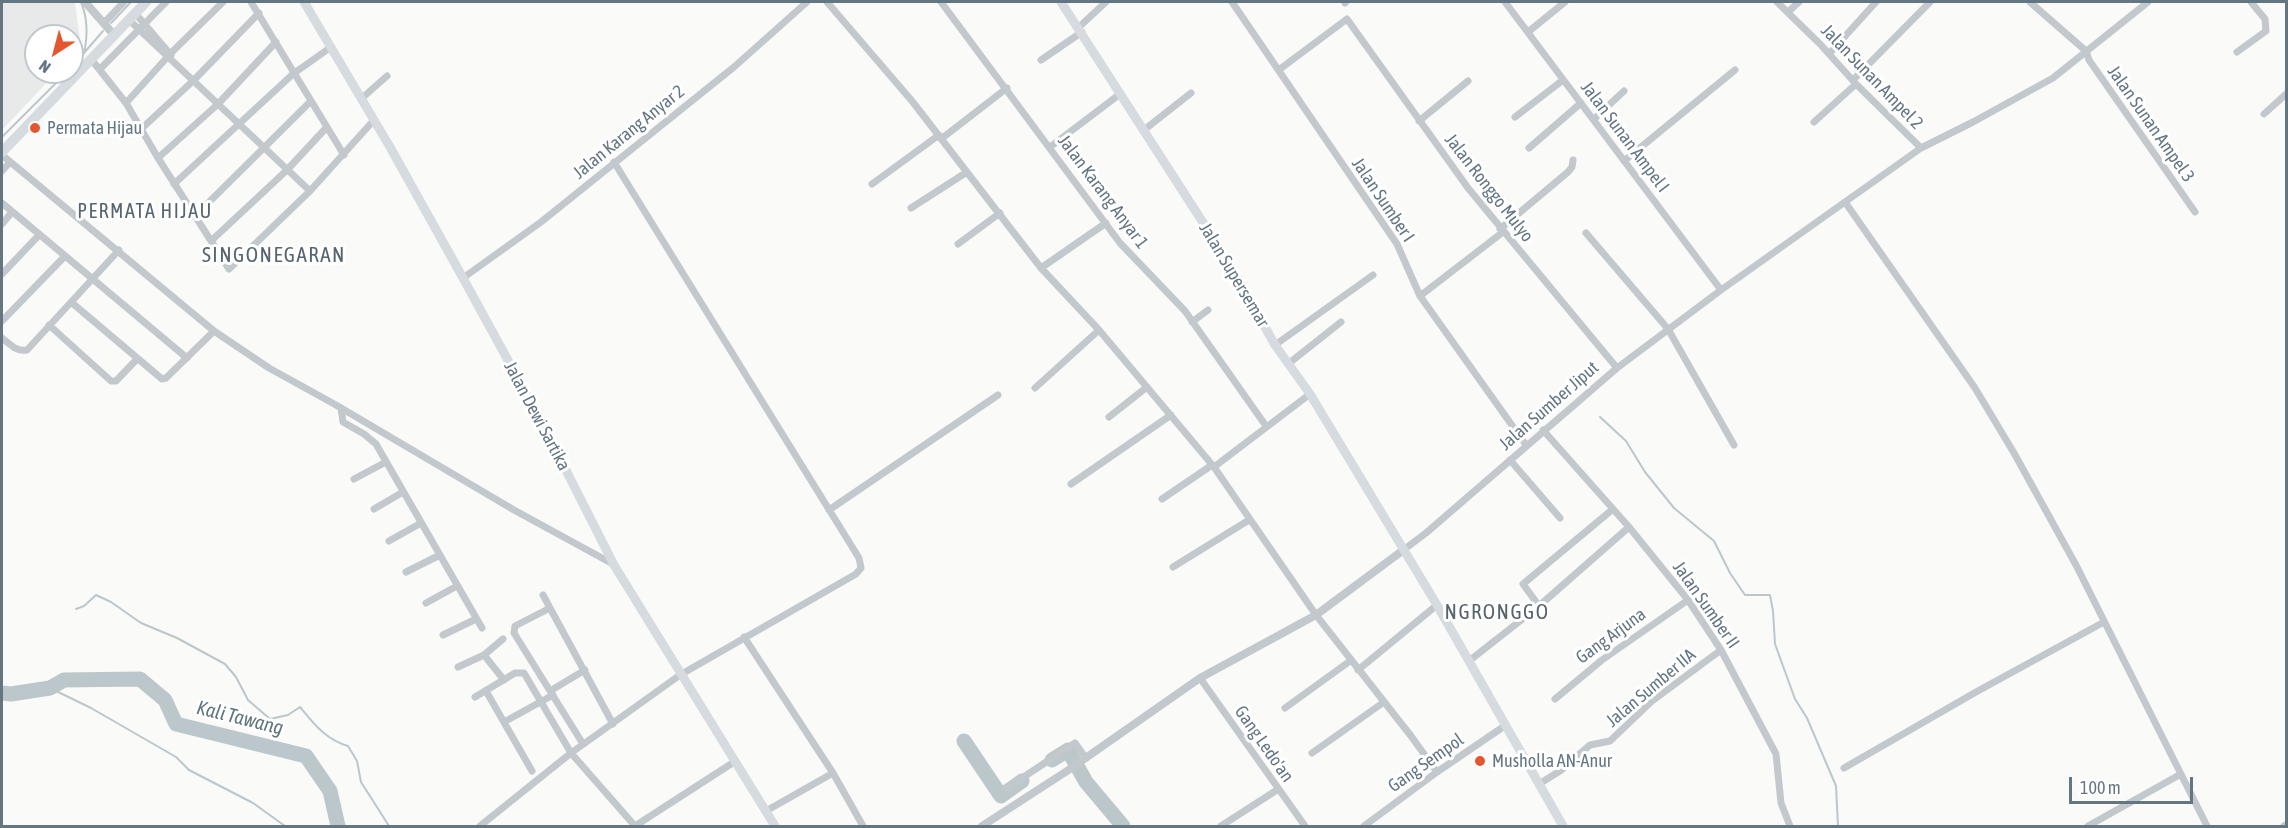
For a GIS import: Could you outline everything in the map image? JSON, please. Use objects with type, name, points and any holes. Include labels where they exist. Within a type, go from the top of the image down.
[{"type":"main road","points":[[2,153],[146,2]]},
{"type":"main road","name":"Jalan Dewi Sartika","points":[[304,2],[463,278],[539,417],[614,565],[775,826]]},
{"type":"main road","name":"Jalan Supersemar","points":[[1061,2],[1231,266],[1275,345],[1310,394],[1402,551],[1437,604],[1539,784],[1559,825]]},
{"type":"street","points":[[85,2],[114,35]]},
{"type":"street","points":[[104,23],[124,2]]},
{"type":"street","points":[[100,69],[166,2]]},
{"type":"street","points":[[126,103],[223,2]]},
{"type":"street","points":[[251,2],[344,155]]},
{"type":"street","name":"Jalan Karang Anyar 2","points":[[463,278],[529,231],[734,67],[807,2]]},
{"type":"street","points":[[827,2],[940,137],[1041,268],[1099,330],[1213,466],[1316,615],[1437,772]]},
{"type":"street","name":"Jalan Karang Anyar 1","points":[[941,2],[1120,243],[1185,311],[1266,426]]},
{"type":"street","points":[[1041,60],[1080,29],[1106,2]]},
{"type":"street","name":"Jalan Sumber I","points":[[1232,2],[1280,69],[1331,149],[1397,244],[1420,296],[1526,445]]},
{"type":"street","name":"Jalan Sunan Ampel I","points":[[1505,2],[1721,290]]},
{"type":"street","points":[[1528,32],[1564,2]]},
{"type":"street","name":"Jalan Sunan Ampel 2","points":[[1777,2],[1921,148]]},
{"type":"street","points":[[1788,12],[1799,2]]},
{"type":"street","points":[[1829,54],[1876,2]]},
{"type":"street","points":[[1814,122],[1930,2]]},
{"type":"street","points":[[2031,2],[2086,51]]},
{"type":"street","name":"Jalan Sumber Jiput","points":[[1402,551],[1426,533],[1617,368],[1668,329],[1921,148],[2053,78],[2148,2]]},
{"type":"street","points":[[2237,52],[2266,31],[2265,19],[2251,2]]},
{"type":"street","points":[[140,130],[194,80],[259,13]]},
{"type":"street","points":[[131,16],[146,23],[170,56]]},
{"type":"street","points":[[131,16],[139,29],[310,191]]},
{"type":"street","name":"Jalan Ronggo Mulyo","points":[[1280,69],[1347,19],[1419,121],[1501,230],[1617,368]]},
{"type":"street","points":[[158,158],[218,104],[276,42]]},
{"type":"street","points":[[174,184],[293,74],[331,47]]},
{"type":"street","name":"Jalan Sunan Ampel 3","points":[[2086,51],[2088,60],[2195,212]]},
{"type":"street","points":[[91,59],[126,103],[140,130],[226,266],[231,268],[310,191],[374,120]]},
{"type":"street","points":[[1624,161],[1735,70]]},
{"type":"street","points":[[361,99],[387,76]]},
{"type":"street","points":[[1515,117],[1563,80]]},
{"type":"street","points":[[1419,121],[1468,81]]},
{"type":"street","points":[[872,184],[1007,88]]},
{"type":"street","points":[[1594,119],[1624,91]]},
{"type":"street","points":[[1144,130],[1191,93]]},
{"type":"street","points":[[1050,147],[1120,94]]},
{"type":"street","points":[[2264,114],[2286,94]]},
{"type":"street","points":[[195,216],[310,102]]},
{"type":"street","points":[[1529,148],[1581,103]]},
{"type":"street","points":[[211,241],[287,170],[326,128]]},
{"type":"street","points":[[2,153],[214,331],[269,368],[514,510],[614,565]]},
{"type":"street","points":[[1420,296],[1568,172],[1573,160]]},
{"type":"street","points":[[2,171],[10,162]]},
{"type":"street","points":[[480,826],[571,753],[680,675],[859,571],[861,565],[859,558],[614,162]]},
{"type":"street","points":[[911,208],[967,172]]},
{"type":"street","points":[[1845,202],[1992,415],[2076,565],[2207,826]]},
{"type":"street","points":[[2,203],[186,358]]},
{"type":"street","points":[[2,224],[12,212]]},
{"type":"street","points":[[957,243],[1000,213]]},
{"type":"street","points":[[1041,268],[1106,223]]},
{"type":"street","points":[[1586,232],[1668,329],[1734,446]]},
{"type":"street","points":[[2,274],[39,235]]},
{"type":"street","points":[[2,338],[21,351],[27,350],[118,250]]},
{"type":"street","points":[[2,321],[65,256]]},
{"type":"street","points":[[1275,345],[1373,275]]},
{"type":"street","points":[[71,302],[159,378],[164,379],[214,331]]},
{"type":"street","points":[[1192,322],[1208,310]]},
{"type":"street","points":[[1288,364],[1341,322]]},
{"type":"street","points":[[49,325],[111,381],[116,381],[137,359]]},
{"type":"street","points":[[1035,388],[1099,330]]},
{"type":"street","points":[[1109,417],[1147,387]]},
{"type":"street","points":[[1162,499],[1213,466],[1310,394]]},
{"type":"street","points":[[829,510],[998,395]]},
{"type":"street","points":[[341,408],[343,422],[376,444],[482,628]]},
{"type":"street","points":[[1071,484],[1171,415]]},
{"type":"street","name":"Jalan Sumber II","points":[[1543,430],[1613,509],[1688,600],[1720,650],[1776,754],[1781,802],[1790,826]]},
{"type":"street","points":[[1510,460],[1560,518]]},
{"type":"street","points":[[354,478],[386,462]]},
{"type":"street","points":[[374,509],[403,492]]},
{"type":"street","points":[[1539,606],[1523,584],[1613,509]]},
{"type":"street","points":[[1173,567],[1249,520]]},
{"type":"street","points":[[389,541],[421,523]]},
{"type":"street","points":[[1469,661],[1539,606],[1629,528]]},
{"type":"street","points":[[982,826],[1084,760],[1200,678],[1316,615],[1402,551]]},
{"type":"street","points":[[406,572],[440,555]]},
{"type":"street","points":[[426,603],[457,586]]},
{"type":"street","points":[[543,595],[613,724]]},
{"type":"street","name":"Gang Arjuna","points":[[1555,699],[1602,660],[1688,600]]},
{"type":"street","points":[[1358,670],[1437,604]]},
{"type":"street","points":[[550,608],[513,629],[583,744]]},
{"type":"street","points":[[443,635],[476,619]]},
{"type":"street","points":[[1844,768],[2104,622]]},
{"type":"street","points":[[744,637],[833,773],[863,826]]},
{"type":"street","points":[[458,667],[484,654],[503,639]]},
{"type":"street","name":"Jalan Sumber IIA","points":[[1539,784],[1560,771],[1590,745],[1610,741],[1652,701],[1720,650]]},
{"type":"street","points":[[484,654],[504,681]]},
{"type":"street","points":[[1285,708],[1350,661]]},
{"type":"street","points":[[504,722],[540,702],[585,670]]},
{"type":"street","points":[[475,697],[515,674],[524,673],[571,753],[635,826],[734,762]]},
{"type":"street","name":"Gang Ledo'an","points":[[1200,678],[1305,826]]},
{"type":"street","points":[[486,691],[532,771]]},
{"type":"street","points":[[1311,753],[1384,702]]},
{"type":"street","name":"Gang Sempol","points":[[1364,826],[1506,725]]},
{"type":"street","points":[[1007,788],[1075,743],[1084,760]]},
{"type":"street","points":[[766,811],[833,773]]},
{"type":"street","points":[[2088,826],[2181,774]]},
{"type":"street","points":[[1221,826],[1278,790]]},
{"type":"shaded area","points":[[2,2],[75,2],[78,24],[24,24],[24,84],[46,84],[2,130]]},
{"type":"waterway","points":[[81,2],[87,27],[84,53]]},
{"type":"waterway","points":[[111,23],[131,2]]},
{"type":"waterway","points":[[84,53],[103,31]]},
{"type":"waterway","points":[[2,137],[55,84]]},
{"type":"waterway","points":[[1600,417],[1626,441],[1645,472],[1674,508],[1714,541],[1730,573],[1745,595],[1770,595],[1775,644],[1795,699],[1807,718],[1836,786],[1838,826]]},
{"type":"waterway","points":[[76,609],[84,606],[96,595],[111,602],[141,623],[177,638],[225,664],[236,677],[248,700],[270,719],[288,715],[300,707],[327,736],[348,746],[357,761],[361,782],[389,826]]},
{"type":"waterway","name":"Kali Tawang","points":[[2,693],[11,694],[50,688],[64,680],[140,679],[165,700],[176,724],[306,756],[330,791],[338,826]]},
{"type":"waterway","points":[[50,688],[91,708],[176,757],[189,770],[253,803],[285,826]]},
{"type":"waterway","points":[[964,741],[1001,796],[1022,781]]},
{"type":"waterway","points":[[1052,760],[1068,750],[1086,782],[1123,826]]},
{"type":"place","name":"Permata Hijau","points":[[35,128]]},
{"type":"place","name":"Musholla AN-Anur","points":[[1480,761]]},
{"type":"district","name":"PERMATA HIJAU","points":[[145,212]]},
{"type":"district","name":"SINGONEGARAN","points":[[274,255]]},
{"type":"district","name":"NGRONGGO","points":[[1497,612]]}]
